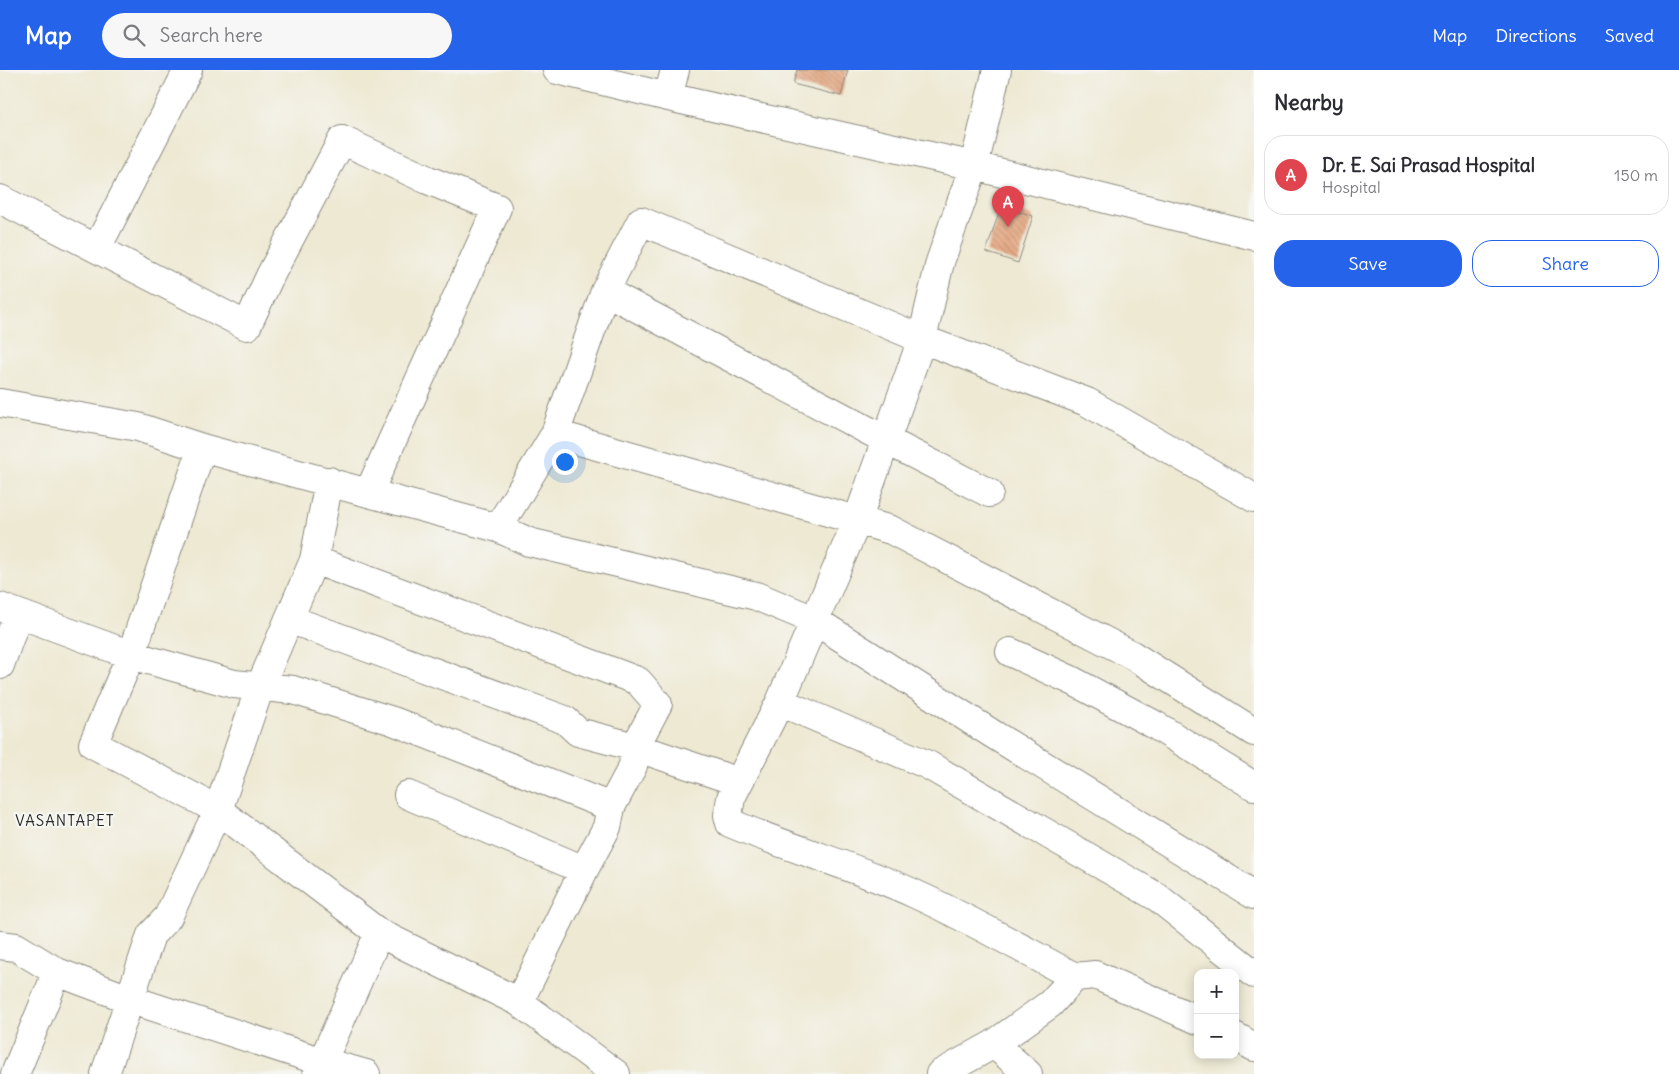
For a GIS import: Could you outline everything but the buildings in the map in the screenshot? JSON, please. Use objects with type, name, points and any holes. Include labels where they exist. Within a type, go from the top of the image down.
[{"type":"street","points":[[97,248],[188,70]]},
{"type":"street","points":[[557,70],[974,166],[1254,236]]},
{"type":"street","points":[[668,97],[675,70]]},
{"type":"street","points":[[997,70],[974,166],[940,262],[922,339],[857,521],[780,702],[731,798],[728,815],[730,823],[915,894],[1075,978],[1095,975],[1194,1018]]},
{"type":"street","points":[[0,199],[247,326],[270,276],[342,140],[428,180],[497,208],[369,492]]},
{"type":"street","points":[[498,528],[554,434],[605,291],[641,221],[922,339],[1087,402],[1254,498]]},
{"type":"street","points":[[605,291],[989,493]]},
{"type":"street","points":[[0,403],[138,426],[202,448],[498,528],[529,542],[756,596],[814,620],[991,733],[1254,895]]},
{"type":"street","points":[[554,434],[891,530],[1132,655],[1254,732]]},
{"type":"street","points":[[202,448],[131,655],[93,744],[218,810],[379,933],[519,1002],[616,1074]]},
{"type":"street","points":[[105,1074],[151,935],[168,918],[218,810],[260,687],[314,560],[330,482]]},
{"type":"street","points":[[314,560],[638,681],[658,704],[635,747],[633,766],[611,806],[607,827],[519,1002]]},
{"type":"street","points":[[0,665],[9,611],[131,655],[234,684],[293,690],[393,721],[611,806]]},
{"type":"street","points":[[289,619],[565,720],[578,732],[635,747],[739,782]]},
{"type":"street","points":[[1010,652],[1073,681],[1155,726],[1254,786]]},
{"type":"street","points":[[780,702],[928,765],[1157,897],[1254,974]]},
{"type":"street","points":[[408,795],[584,870]]},
{"type":"street","points":[[320,1068],[379,933]]},
{"type":"street","points":[[0,945],[16,947],[57,972],[320,1068],[366,1074]]},
{"type":"street","points":[[15,1074],[57,972]]},
{"type":"street","points":[[940,1074],[994,1044],[1050,1004],[1075,978]]},
{"type":"street","points":[[1239,1038],[1254,1047]]},
{"type":"street","points":[[994,1044],[1028,1074]]},
{"type":"place","name":"Dr. E. Sai Prasad Hospital","points":[[1008,227]]},
{"type":"district","name":"VASANTAPET","points":[[65,821]]}]
